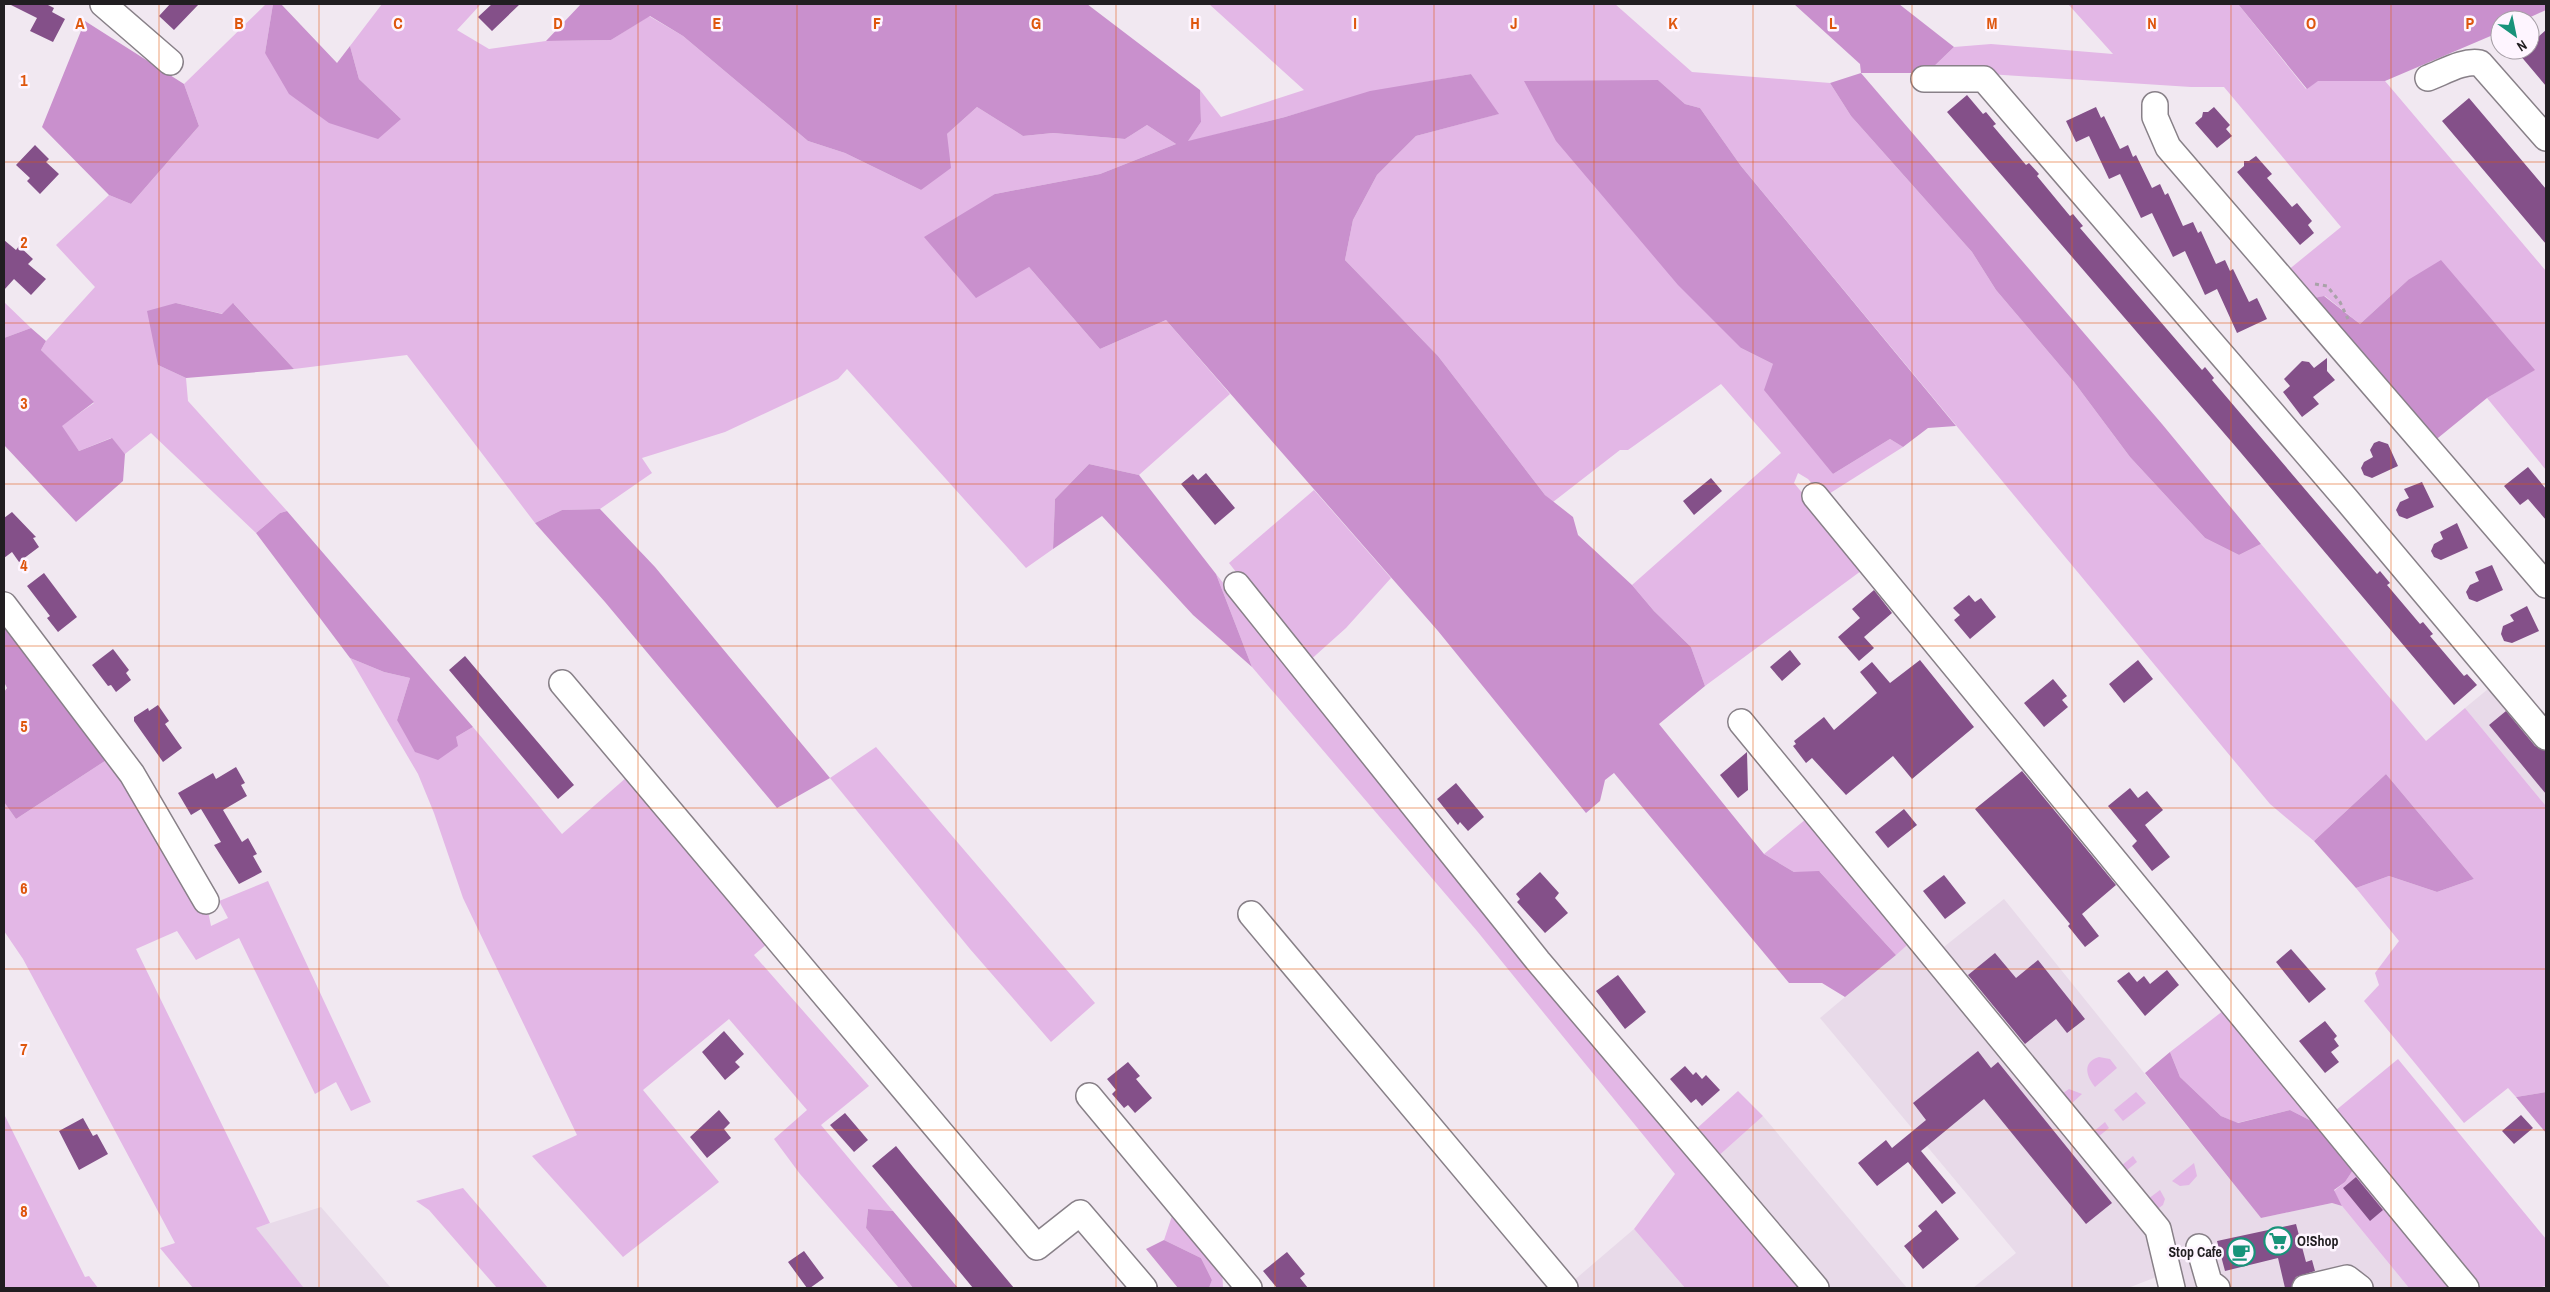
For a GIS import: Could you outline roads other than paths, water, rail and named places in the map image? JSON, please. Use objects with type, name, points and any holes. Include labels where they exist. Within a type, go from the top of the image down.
[{"type":"street","points":[[103,4],[170,62]]},
{"type":"street","points":[[2428,78],[2464,64],[2480,63],[2487,68],[2546,138]]},
{"type":"street","points":[[1924,79],[1984,79],[2288,431],[2546,737]]},
{"type":"street","points":[[2155,105],[2155,117],[2168,147],[2546,585]]},
{"type":"street","points":[[1815,496],[2466,1288]]},
{"type":"street","points":[[1237,586],[1538,961],[1816,1288]]},
{"type":"street","points":[[4,606],[132,774],[206,901]]},
{"type":"street","points":[[562,683],[1037,1248],[1080,1214],[1144,1288]]},
{"type":"street","points":[[1741,722],[2158,1229],[2172,1288]]},
{"type":"street","points":[[1252,914],[1565,1288]]},
{"type":"street","points":[[1089,1096],[1249,1288]]},
{"type":"street","points":[[2199,1247],[2210,1282],[2216,1288]]},
{"type":"street","points":[[2305,1288],[2347,1278],[2360,1288]]},
{"type":"place","name":"O!Shop","points":[[2278,1241]]},
{"type":"place","name":"Stop Cafe","points":[[2241,1252]]}]
